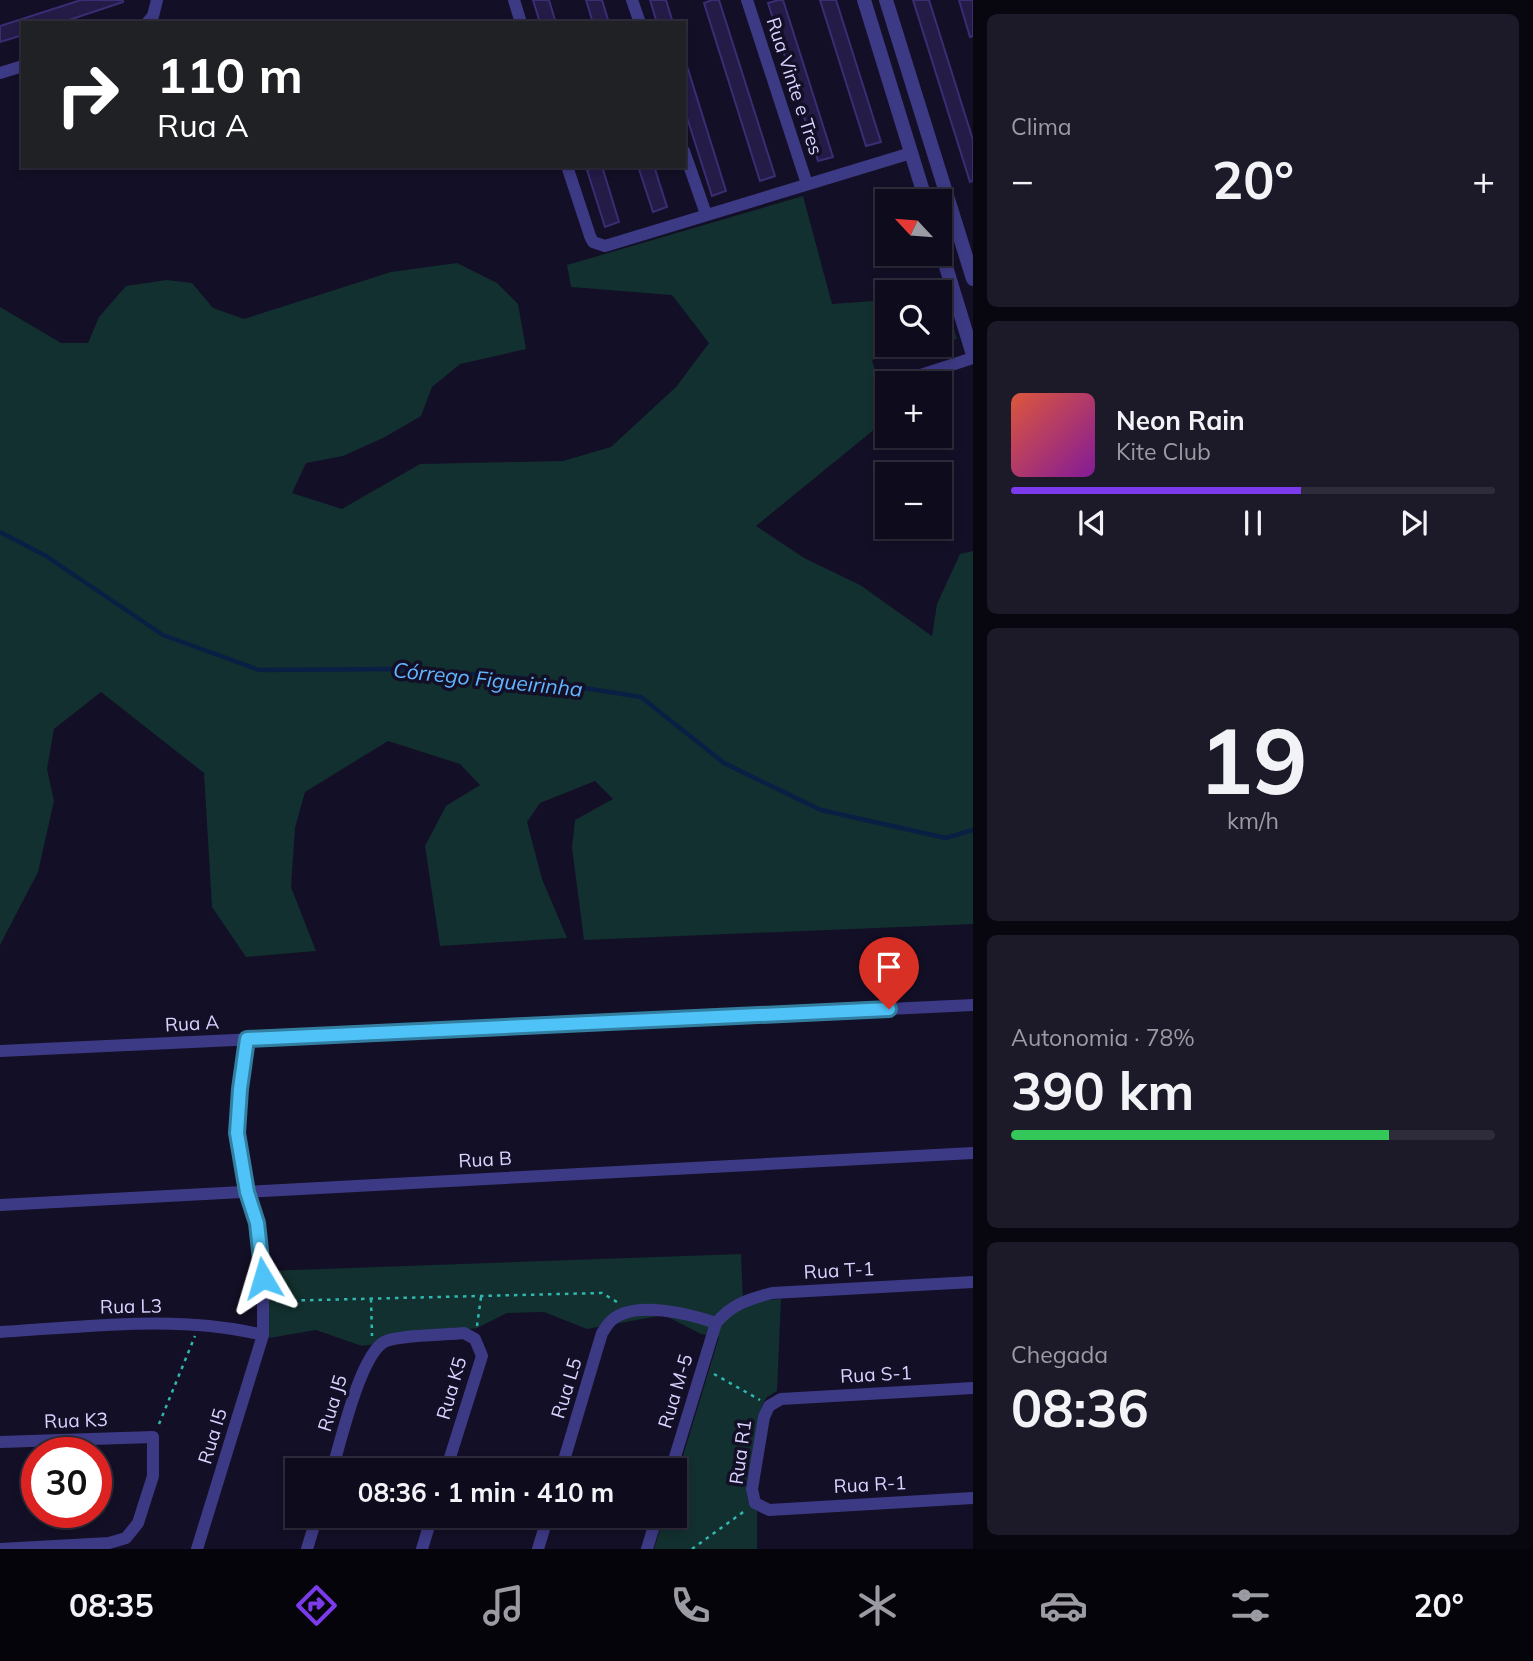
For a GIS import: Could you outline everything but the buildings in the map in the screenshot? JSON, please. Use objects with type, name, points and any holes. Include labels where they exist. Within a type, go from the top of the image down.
[{"type":"street","points":[[149,21],[153,16],[157,0]]},
{"type":"street","points":[[514,0],[520,21]]},
{"type":"street","points":[[632,0],[639,21]]},
{"type":"street","name":"Rua Vinte e Tres","points":[[747,0],[807,184]]},
{"type":"street","points":[[864,0],[922,189]]},
{"type":"street","points":[[886,0],[973,279]]},
{"type":"street","points":[[0,73],[21,67]]},
{"type":"street","points":[[568,168],[590,236],[593,242],[605,246],[911,153]]},
{"type":"street","points":[[686,157],[706,215]]},
{"type":"street","points":[[932,371],[973,357],[946,266]]},
{"type":"street","name":"Rua A","points":[[0,1051],[973,1005]]},
{"type":"street","name":"Rua I5","points":[[197,1549],[263,1335],[263,1278],[257,1223],[247,1192],[237,1133],[247,1039]]},
{"type":"street","name":"Rua B","points":[[0,1205],[973,1153]]},
{"type":"street","name":"Rua T-1","points":[[716,1323],[726,1311],[742,1301],[772,1293],[973,1282]]},
{"type":"street","points":[[625,1313],[644,1309],[695,1316],[716,1323]]},
{"type":"street","name":"Rua L5","points":[[565,1458],[602,1334],[612,1320],[625,1313]]},
{"type":"street","name":"Rua L3","points":[[0,1332],[139,1323],[200,1325],[263,1335]]},
{"type":"street","name":"Rua M-5","points":[[675,1458],[716,1323]]},
{"type":"street","name":"Rua K5","points":[[373,1350],[386,1340],[464,1333],[475,1339],[482,1356],[450,1458]]},
{"type":"street","name":"Rua J5","points":[[336,1458],[364,1366],[373,1350]]},
{"type":"street","name":"Rua S-1","points":[[781,1399],[973,1388]]},
{"type":"street","name":"Rua R1","points":[[769,1510],[755,1503],[752,1489],[764,1417],[769,1406],[781,1399]]},
{"type":"street","points":[[0,1549],[109,1543],[126,1538],[138,1523],[153,1476],[153,1437]]},
{"type":"street","name":"Rua K3","points":[[0,1442],[153,1437]]},
{"type":"street","name":"Rua R-1","points":[[769,1510],[973,1498]]},
{"type":"street","points":[[307,1549],[313,1528]]},
{"type":"street","points":[[422,1549],[428,1528]]},
{"type":"street","points":[[538,1549],[544,1528]]},
{"type":"street","points":[[647,1549],[653,1528]]},
{"type":"path","points":[[263,1301],[602,1293],[618,1303],[625,1313]]},
{"type":"path","points":[[475,1339],[481,1296]]},
{"type":"path","points":[[371,1299],[373,1350]]},
{"type":"path","points":[[153,1437],[200,1325]]},
{"type":"path","points":[[702,1367],[769,1406]]},
{"type":"path","points":[[692,1549],[755,1503]]},
{"type":"green space","points":[[803,196],[832,304],[875,301],[875,357],[885,357],[872,360],[875,371],[875,429],[756,526],[804,558],[860,585],[932,636],[937,604],[960,554],[973,551],[973,924],[584,940],[572,848],[575,820],[613,799],[595,781],[540,803],[527,822],[542,879],[567,938],[440,946],[425,846],[446,806],[480,785],[460,764],[388,741],[305,792],[295,828],[291,887],[316,951],[246,957],[212,907],[204,773],[101,692],[54,729],[47,769],[54,801],[38,872],[0,945],[0,307],[61,343],[88,343],[99,317],[126,286],[167,280],[192,283],[213,308],[244,319],[391,272],[457,263],[497,283],[518,304],[526,349],[460,364],[432,387],[421,416],[385,437],[343,456],[306,463],[292,493],[342,509],[420,464],[563,461],[611,447],[676,387],[709,343],[672,295],[571,287],[567,265]]},
{"type":"green space","points":[[952,322],[957,339],[952,340]]},
{"type":"green space","points":[[741,1254],[743,1302],[781,1299],[777,1391],[767,1397],[762,1405],[746,1486],[748,1501],[757,1511],[757,1549],[654,1549],[660,1528],[687,1528],[687,1458],[682,1458],[719,1337],[701,1334],[664,1315],[587,1329],[544,1312],[507,1313],[477,1328],[362,1346],[316,1330],[269,1338],[267,1271]]},
{"type":"waterway","name":"Córrego Figueirinha","points":[[0,532],[46,556],[163,635],[259,670],[402,669],[521,678],[641,697],[724,763],[821,810],[946,838],[973,830]]},
{"type":"route","points":[[263,1278],[257,1223],[247,1192],[237,1133],[247,1039],[889,1009]]}]
